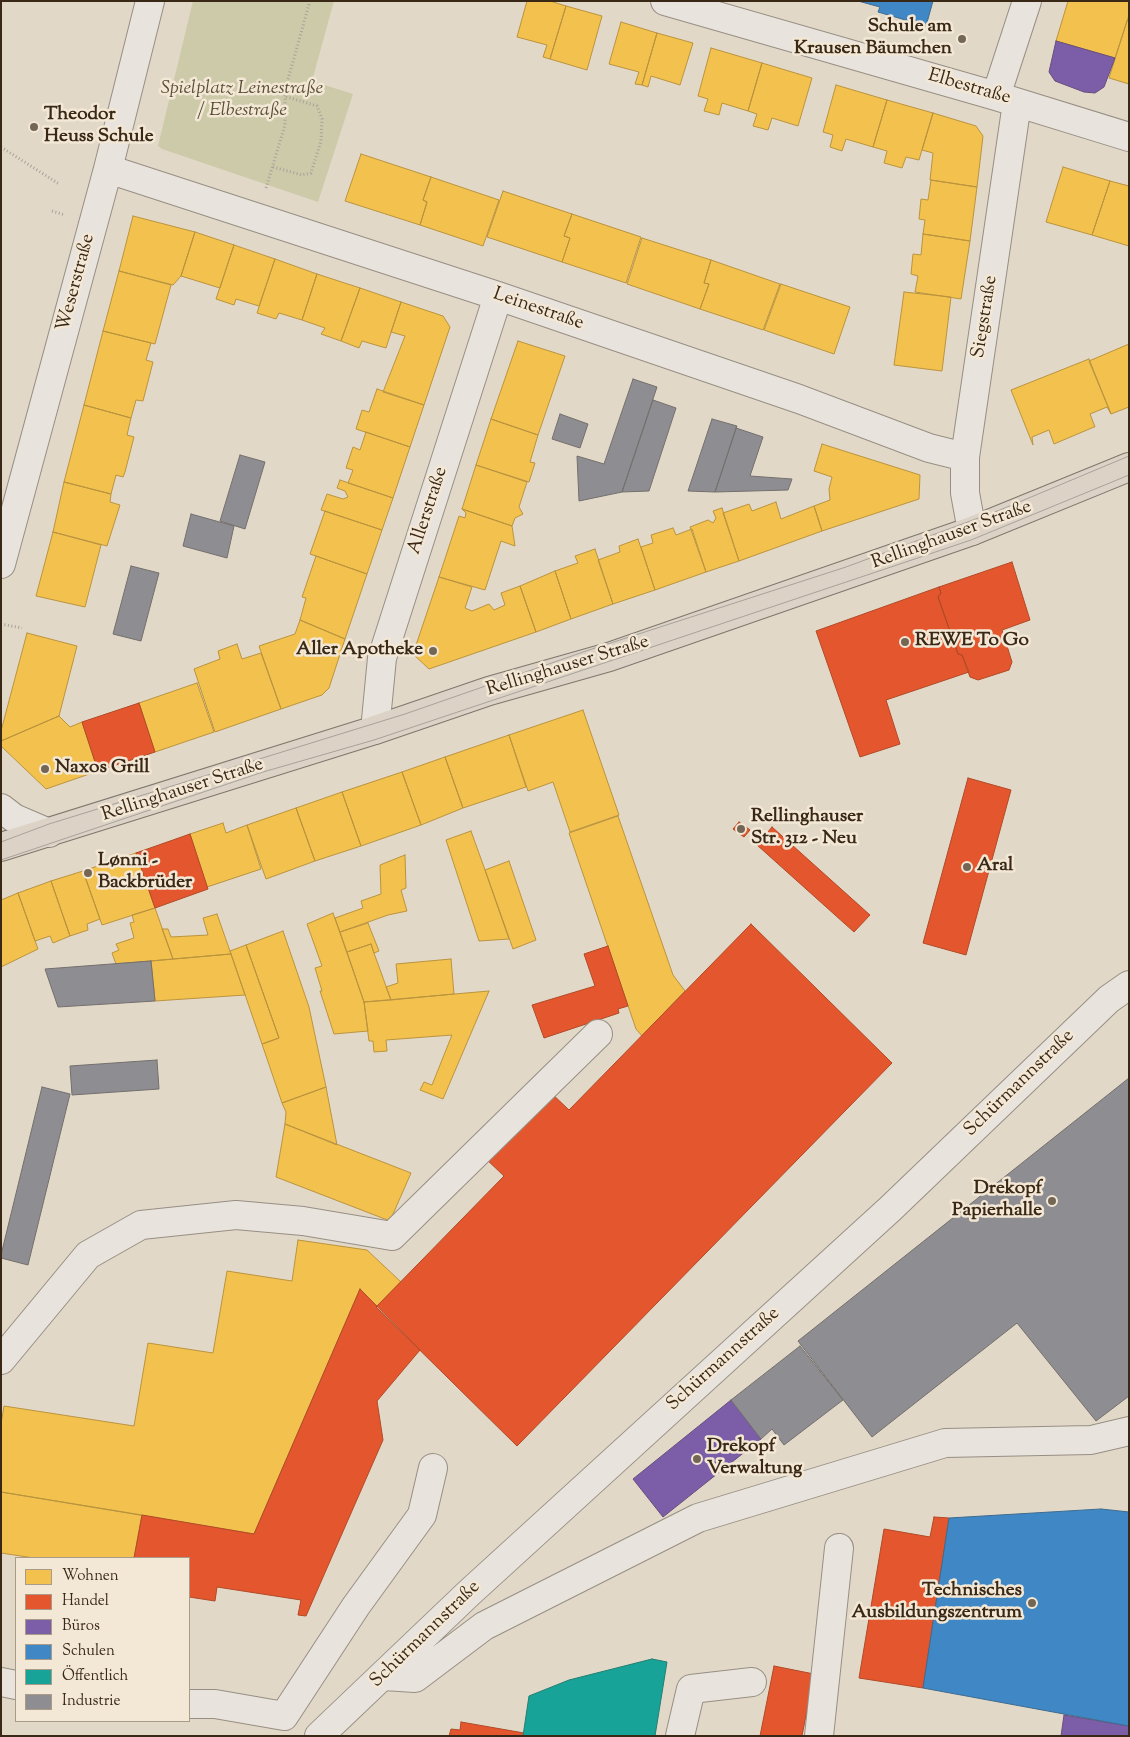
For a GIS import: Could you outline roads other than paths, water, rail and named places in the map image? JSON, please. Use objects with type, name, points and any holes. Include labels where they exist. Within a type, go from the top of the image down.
[{"type":"main road","name":"Rellinghauser Straße","points":[[1,847],[49,834],[375,730],[489,691],[609,657],[972,531],[1129,468]]},
{"type":"street","name":"Weserstraße","points":[[1,564],[108,169],[150,1]]},
{"type":"street","name":"Elbestraße","points":[[665,1],[1129,136]]},
{"type":"street","name":"Siegstraße","points":[[972,531],[965,493],[965,457],[1006,99],[1027,1]]},
{"type":"street","name":"Leinestraße","points":[[108,169],[498,296],[799,400],[929,448],[965,457]]},
{"type":"street","name":"Allerstraße","points":[[375,730],[382,658],[498,296]]},
{"type":"street","points":[[1,808],[14,818],[49,834]]},
{"type":"street","name":"Schürmannstraße","points":[[319,1736],[470,1592],[890,1209],[1110,999],[1129,984]]},
{"type":"street","points":[[1,1360],[88,1255],[141,1225],[236,1215],[302,1221],[392,1236],[598,1034]]},
{"type":"street","points":[[384,1676],[415,1678],[484,1626],[698,1518],[944,1443],[1091,1440],[1129,1431]]},
{"type":"street","points":[[190,1704],[215,1704],[284,1716],[356,1606],[422,1515],[433,1468]]},
{"type":"street","points":[[819,1736],[839,1548]]},
{"type":"street","points":[[1,1682],[15,1685]]},
{"type":"street","points":[[680,1736],[691,1689],[752,1682]]},
{"type":"tram line","points":[[1,842],[49,824],[405,714],[589,650],[846,567],[1000,510],[1129,456]]},
{"type":"tram line","points":[[1,860],[263,772],[374,740],[971,540],[1129,475]]},
{"type":"place","name":"Schule am Krausen Bäumchen","points":[[962,39]]},
{"type":"place","name":"Theodor Heuss Schule","points":[[34,127]]},
{"type":"place","name":"REWE To Go","points":[[905,642]]},
{"type":"place","name":"Aller Apotheke","points":[[433,651]]},
{"type":"place","name":"Naxos Grill","points":[[45,769]]},
{"type":"place","name":"Rellinghauser Str. 312 - Neu","points":[[741,829]]},
{"type":"place","name":"Aral","points":[[967,867]]},
{"type":"place","name":"Lønni - Backbrüder","points":[[88,873]]},
{"type":"place","name":"Drekopf Papierhalle","points":[[1052,1201]]},
{"type":"place","name":"Drekopf Verwaltung","points":[[697,1459]]},
{"type":"place","name":"Technisches Ausbildungszentrum","points":[[1032,1603]]},
{"type":"park label","name":"Spielplatz Leinestraße / Elbestraße","points":[[242,101]]}]
